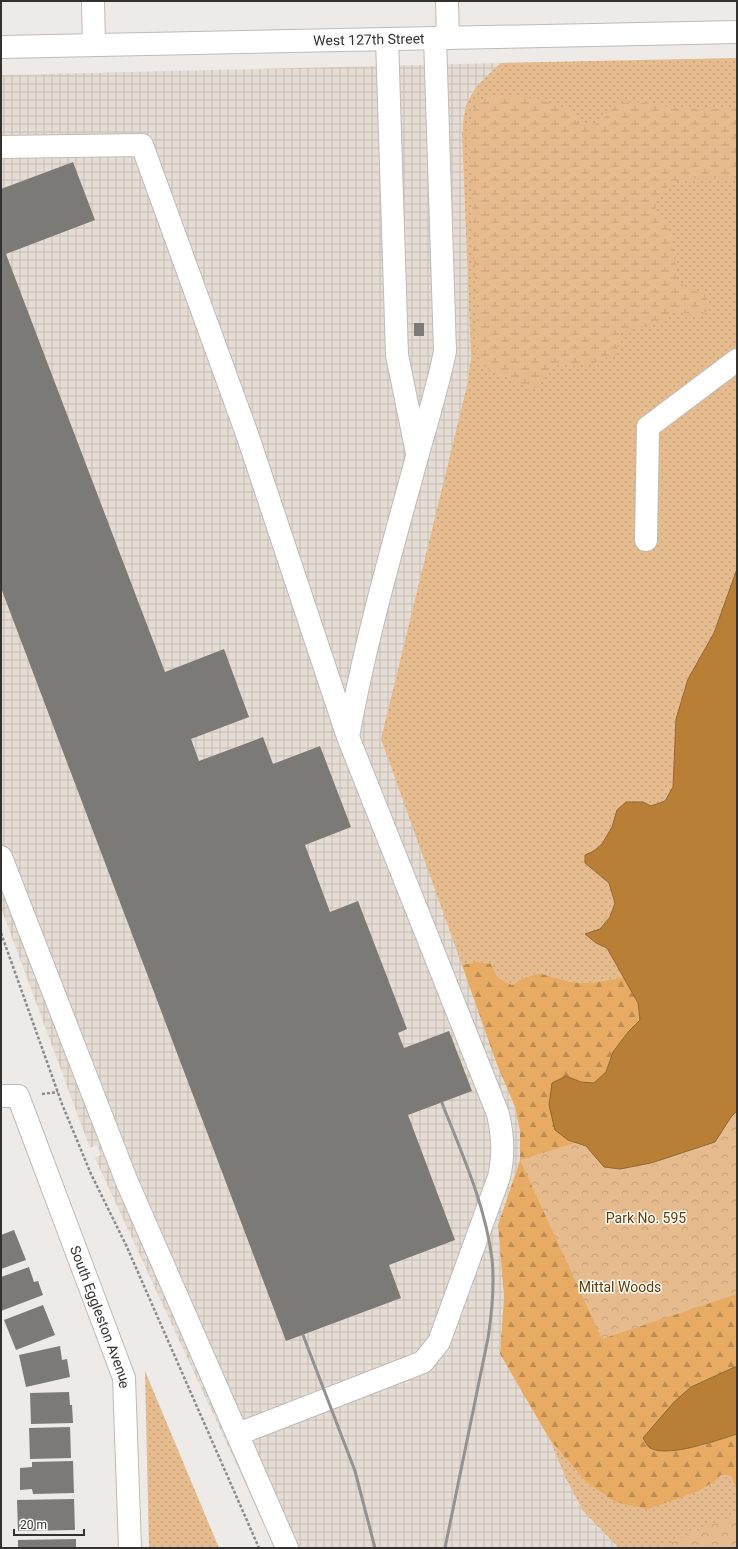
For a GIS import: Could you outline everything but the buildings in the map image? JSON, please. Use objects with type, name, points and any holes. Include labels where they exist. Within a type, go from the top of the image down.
[{"type":"main road","points":[[93,1],[94,45]]},
{"type":"main road","points":[[348,737],[357,684],[417,456],[439,379],[444,351],[442,38],[447,1]]},
{"type":"main road","name":"West 127th Street","points":[[1,46],[737,32]]},
{"type":"main road","points":[[387,39],[397,355],[417,456]]},
{"type":"main road","points":[[1,147],[142,145],[247,434],[348,737],[498,1114],[502,1132],[503,1157],[499,1177],[439,1342],[423,1362],[238,1434]]},
{"type":"main road","points":[[646,540],[648,427],[737,360]]},
{"type":"main road","points":[[1,857],[128,1182],[287,1548]]},
{"type":"main road","name":"South Eggleston Avenue","points":[[9,1096],[124,1378],[130,1548]]},
{"type":"path","points":[[1,932],[62,1104],[91,1174],[126,1245],[259,1548]]},
{"type":"shaded area","points":[[501,63],[472,93],[465,110],[462,135],[471,358],[466,390],[440,899],[496,1062],[515,1107],[520,1131],[520,1160],[498,1225],[504,1297],[500,1354],[550,1440],[565,1477],[583,1511],[619,1548],[275,1548],[95,1158],[101,1155],[97,1145],[90,1148],[1,908],[1,75]]},
{"type":"shaded area","points":[[737,569],[737,1111],[731,1117],[715,1142],[651,1163],[620,1169],[604,1167],[586,1146],[568,1140],[555,1130],[549,1105],[552,1083],[566,1076],[581,1082],[594,1083],[606,1072],[613,1052],[628,1032],[640,1020],[638,1003],[607,948],[596,943],[585,934],[600,929],[610,917],[615,903],[609,883],[585,863],[585,855],[594,851],[602,844],[612,827],[617,810],[626,802],[643,802],[651,806],[665,801],[673,787],[676,719],[688,679],[714,633]]},
{"type":"shaded area","points":[[737,1366],[737,1434],[706,1444],[680,1450],[658,1451],[647,1445],[643,1438],[674,1402],[691,1387]]},
{"type":"green space","points":[[737,58],[737,569],[714,633],[688,679],[676,719],[673,787],[665,801],[651,806],[643,802],[617,810],[612,827],[602,844],[585,863],[609,883],[615,903],[610,917],[600,929],[585,934],[596,943],[607,948],[624,977],[590,983],[571,982],[539,973],[521,979],[512,985],[475,962],[462,965],[381,739],[466,390],[471,358],[462,135],[465,110],[467,103],[475,90],[501,63]]},
{"type":"green space","points":[[491,97],[524,97],[558,105],[573,111],[578,123],[587,125],[594,125],[600,122],[617,105],[631,102],[684,109],[737,108],[737,179],[697,179],[675,182],[667,187],[660,195],[655,209],[655,214],[664,218],[670,233],[678,281],[689,289],[705,295],[709,303],[708,310],[699,316],[681,312],[667,314],[660,322],[621,332],[616,354],[596,362],[578,366],[564,364],[552,367],[544,374],[543,385],[531,388],[484,367],[477,355],[469,126],[473,109],[478,101]]},
{"type":"green space","name":"Mittal Woods","points":[[475,962],[491,964],[497,977],[512,985],[521,979],[539,973],[571,982],[590,983],[624,977],[638,1003],[640,1020],[628,1032],[613,1052],[606,1072],[594,1083],[581,1082],[566,1076],[553,1083],[737,1111],[737,1366],[691,1387],[643,1438],[700,1446],[737,1434],[737,1492],[731,1476],[721,1475],[714,1482],[696,1492],[648,1509],[615,1502],[587,1483],[550,1440],[500,1354],[504,1297],[498,1225],[520,1160],[520,1131],[515,1107],[496,1062],[462,965]]},
{"type":"green space","name":"Park No. 595","points":[[737,1093],[737,1294],[602,1339],[520,1160]]},
{"type":"green space","points":[[145,1371],[219,1548],[149,1548]]},
{"type":"green space","points":[[550,1440],[587,1483],[615,1502],[714,1482],[721,1475],[731,1476],[737,1492],[737,1548],[619,1548],[583,1511],[565,1477]]},
{"type":"green space","points":[[737,1514],[737,1548],[658,1548]]},
{"type":"railway","points":[[442,1103],[465,1160],[484,1219],[489,1239],[493,1279],[492,1309],[488,1338],[445,1548]]},
{"type":"railway","points":[[303,1335],[355,1471],[375,1548]]}]
